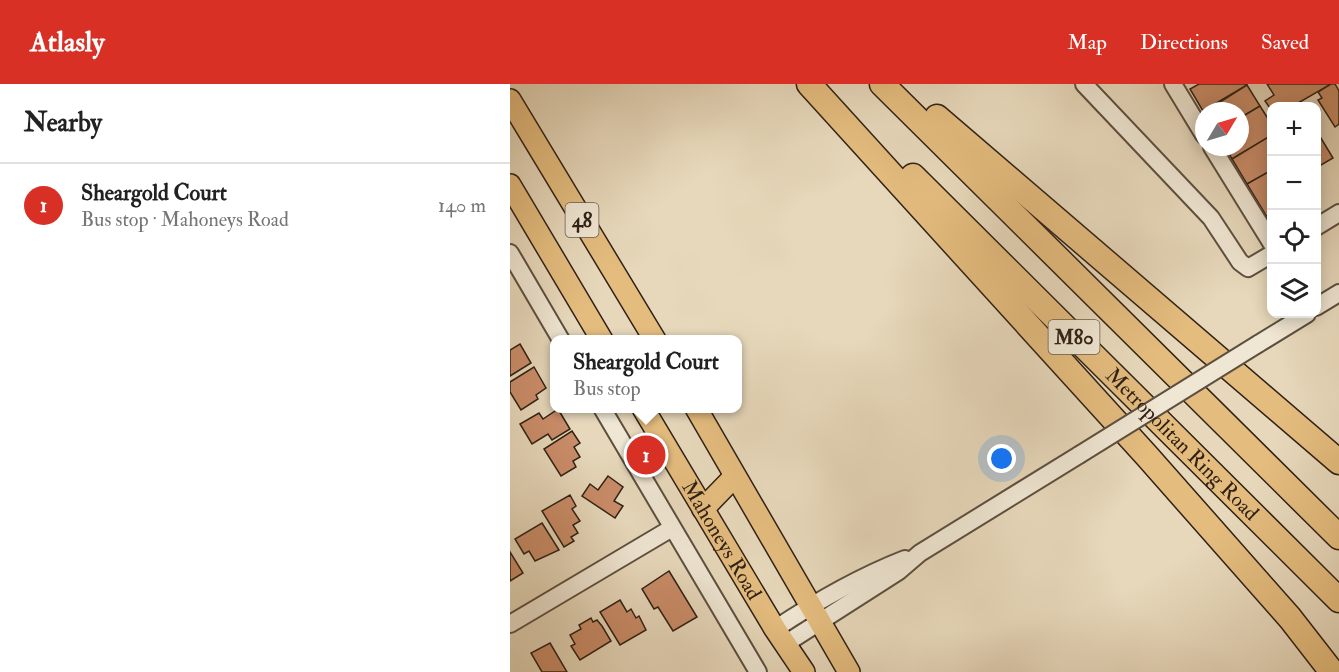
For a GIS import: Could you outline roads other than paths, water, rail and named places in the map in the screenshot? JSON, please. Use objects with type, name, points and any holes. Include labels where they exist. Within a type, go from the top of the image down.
[{"type":"highway","points":[[809,84],[1207,523],[1290,618],[1332,672]]},
{"type":"highway","name":"Metropolitan Ring Road","points":[[821,84],[1339,600]]},
{"type":"highway","name":"M80","points":[[882,84],[1339,537]]},
{"type":"highway","points":[[898,84],[1339,462]]},
{"type":"main road","name":"48","points":[[510,100],[653,335]]},
{"type":"main road","name":"48","points":[[510,185],[600,335]]},
{"type":"main road","name":"Mahoneys Road","points":[[646,413],[804,672]]},
{"type":"main road","name":"Mahoneys Road","points":[[699,413],[849,672]]},
{"type":"main road","points":[[703,509],[734,477]]},
{"type":"street","points":[[1083,84],[1211,218],[1240,262],[1248,268],[1267,257]]},
{"type":"street","points":[[1173,84],[1195,120]]},
{"type":"street","points":[[1218,156],[1267,236]]},
{"type":"street","points":[[1321,224],[1339,213]]},
{"type":"street","points":[[510,254],[559,335]]},
{"type":"street","points":[[1321,304],[1339,293]]},
{"type":"street","points":[[780,636],[815,614],[899,572],[920,553],[1300,318]]},
{"type":"street","name":"Mahoneys Road","points":[[605,413],[758,672]]},
{"type":"street","points":[[510,624],[672,528]]},
{"type":"place","name":"Sheargold Court","points":[[646,455]]}]
